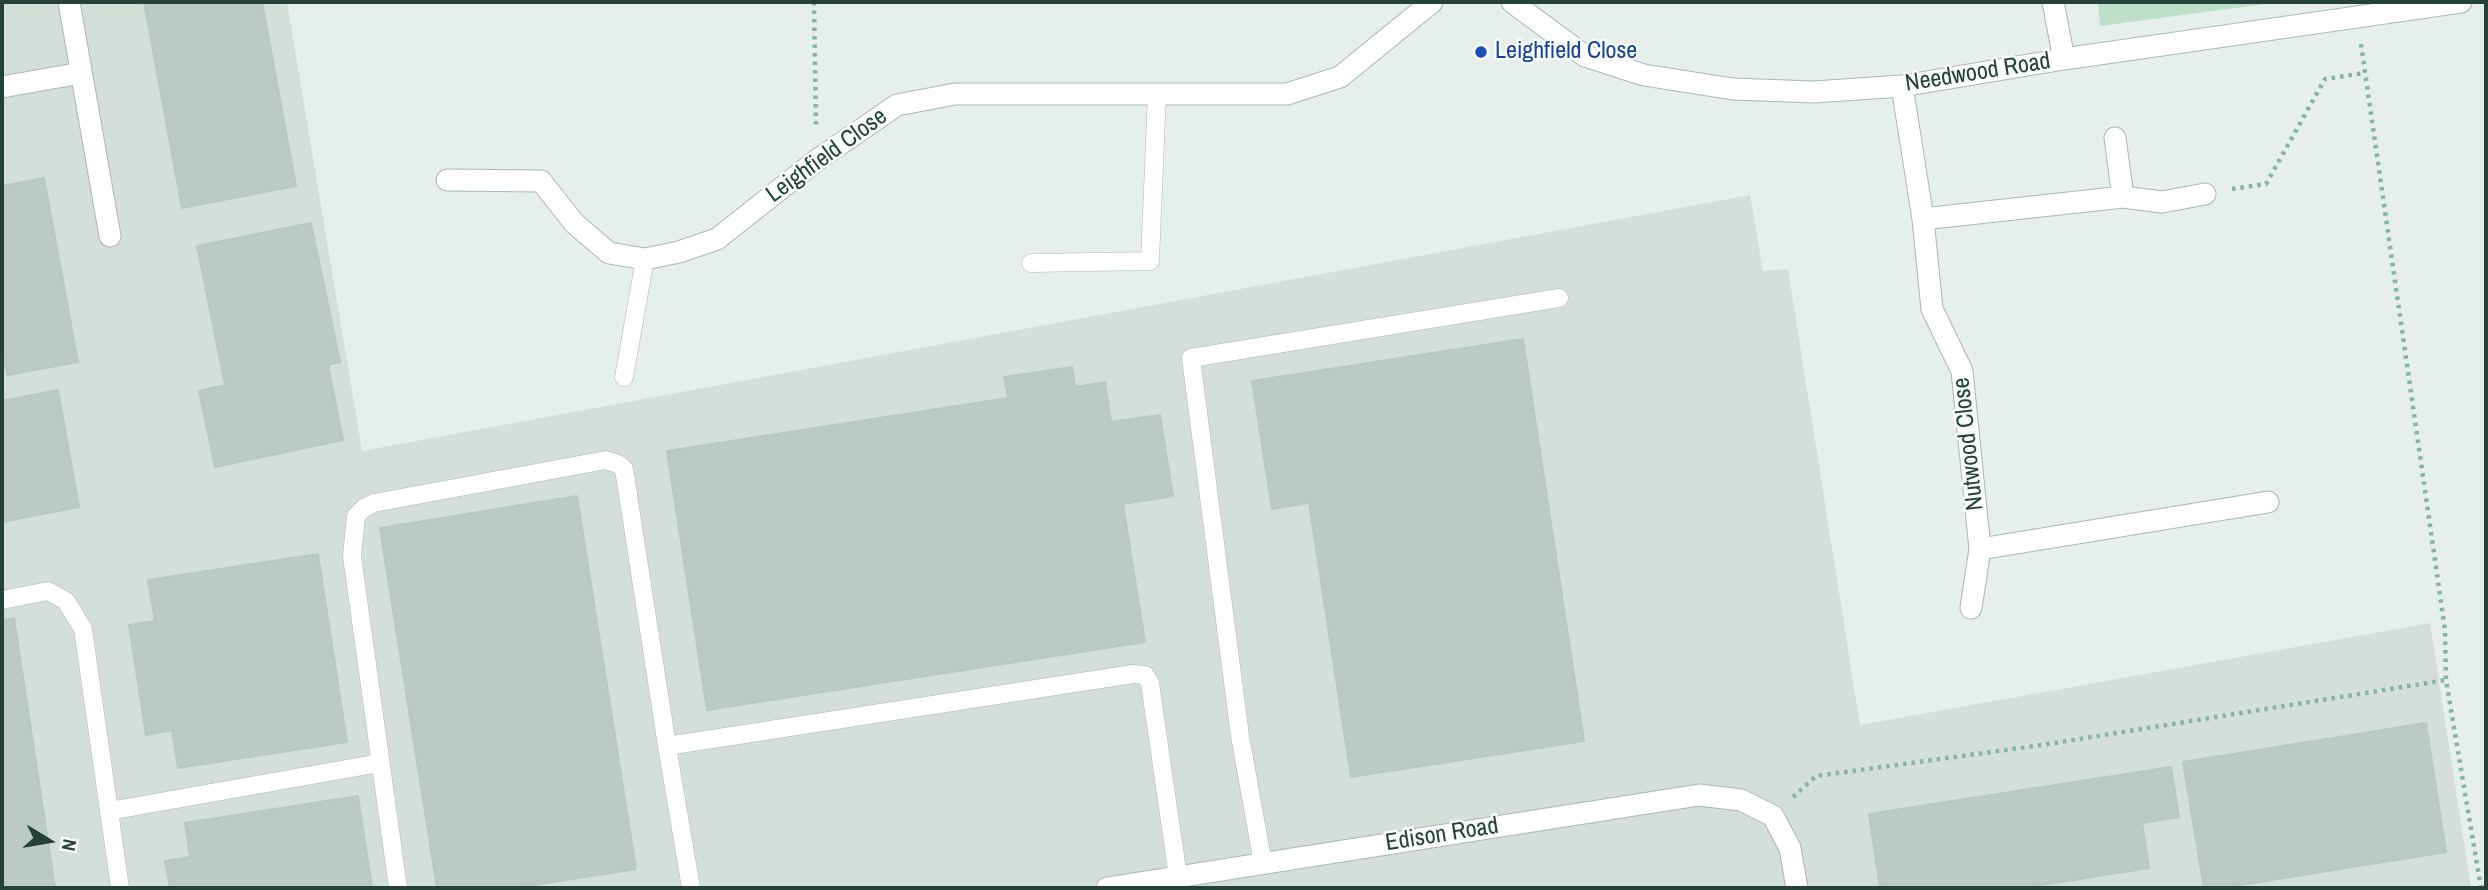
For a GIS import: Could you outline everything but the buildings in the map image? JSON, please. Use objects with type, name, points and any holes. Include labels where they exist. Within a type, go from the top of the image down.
[{"type":"street","points":[[69,2],[110,236]]},
{"type":"street","name":"Leighfield Close","points":[[447,180],[541,181],[574,223],[609,253],[645,259],[679,252],[717,239],[817,160],[897,105],[955,94],[1287,94],[1340,78],[1432,2]]},
{"type":"street","name":"Needwood Road","points":[[1512,2],[1585,56],[1644,75],[1733,89],[1814,92],[1902,86],[2064,59],[2461,2]]},
{"type":"street","points":[[2053,2],[2064,59]]},
{"type":"street","points":[[2,87],[81,73]]},
{"type":"street","name":"Nutwood Close","points":[[1902,86],[1923,219],[1932,309],[1962,371],[1980,550],[1970,608]]},
{"type":"street","points":[[2115,138],[2123,197]]},
{"type":"street","points":[[1923,219],[2123,197],[2162,202],[2205,194]]},
{"type":"street","points":[[1980,550],[2268,502]]},
{"type":"street","name":"Edison Road","points":[[1107,888],[1699,795],[1741,800],[1773,816]]},
{"type":"street","points":[[1773,816],[1790,848],[1797,888]]},
{"type":"lane","points":[[1031,263],[1150,261],[1157,94]]},
{"type":"lane","points":[[624,377],[645,259]]},
{"type":"lane","points":[[1263,864],[1240,736],[1191,358],[1559,299]]},
{"type":"lane","points":[[398,888],[352,556],[356,516],[374,503],[606,460],[624,468],[691,888]]},
{"type":"lane","points":[[2,600],[48,591],[66,601],[83,629],[120,888]]},
{"type":"lane","points":[[667,746],[1133,674],[1144,676],[1150,683],[1178,877]]},
{"type":"lane","points":[[109,811],[380,764]]},
{"type":"path","points":[[814,2],[817,160]]},
{"type":"path","points":[[2358,18],[2445,630],[2446,680],[2481,888]]},
{"type":"path","points":[[2205,194],[2266,184],[2325,79],[2364,73]]},
{"type":"path","points":[[1773,816],[1816,776],[2042,745],[2446,680]]},
{"type":"shaded area","points":[[2,2],[287,2],[362,451],[1750,195],[1763,271],[1788,269],[1860,725],[2430,623],[2471,888],[2,888]]},
{"type":"green space","points":[[2098,2],[2280,2],[2100,26]]},
{"type":"place","name":"Leighfield Close","points":[[1481,52]]}]
